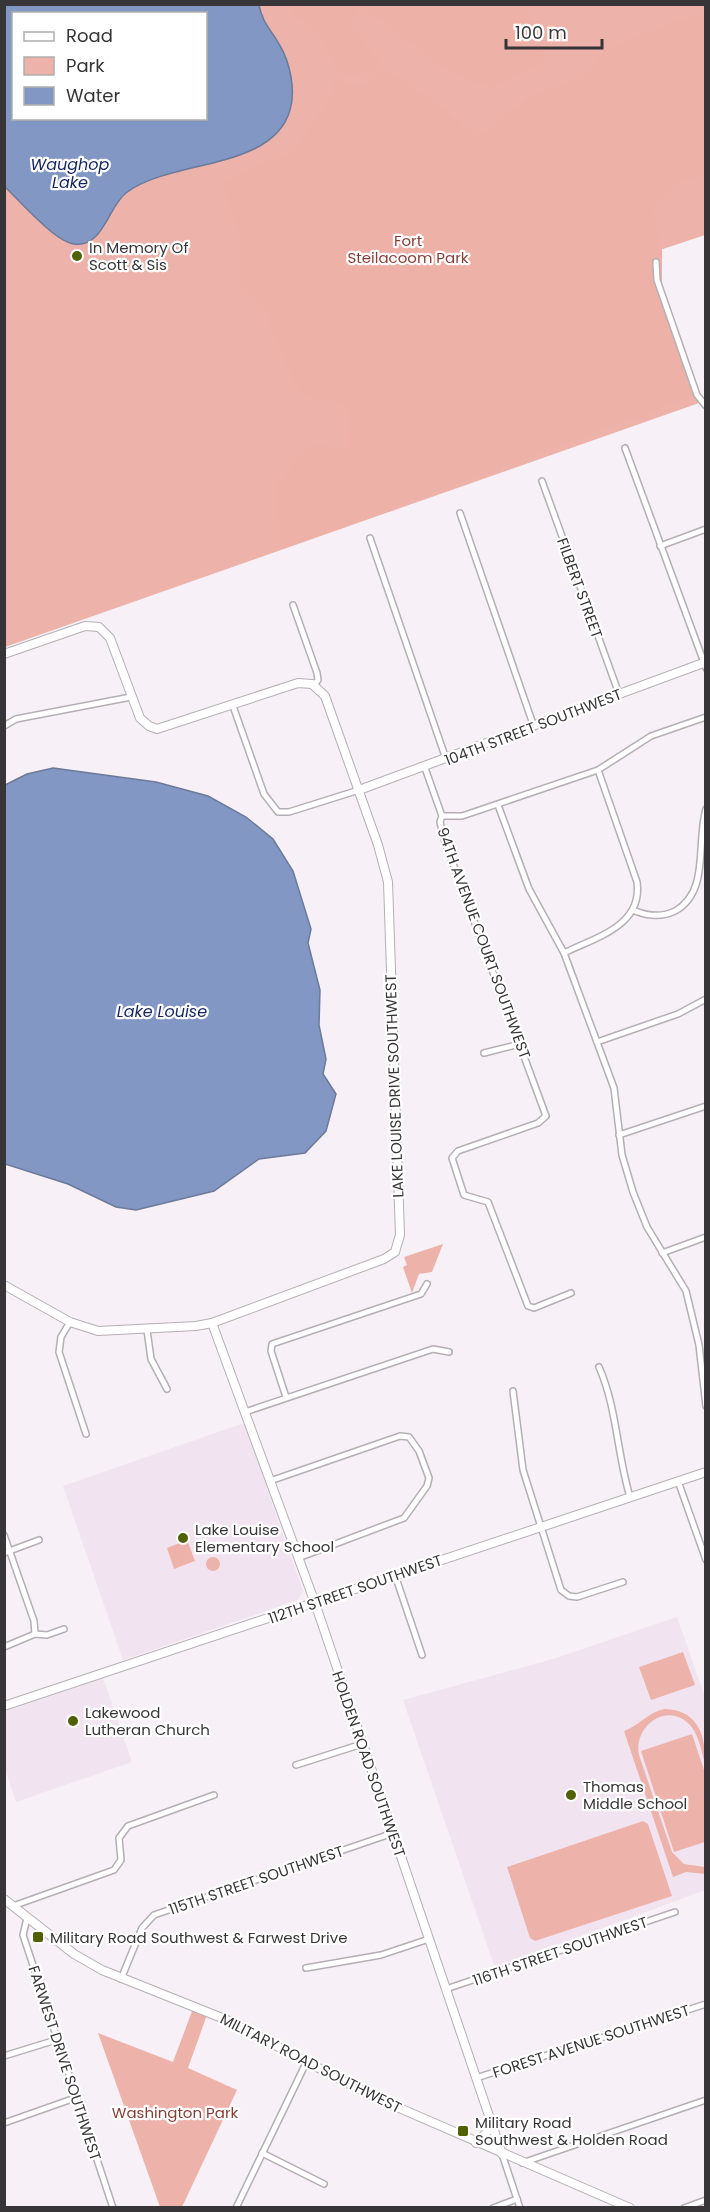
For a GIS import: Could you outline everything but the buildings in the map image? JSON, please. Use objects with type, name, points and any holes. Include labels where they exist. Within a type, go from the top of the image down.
[{"type":"street","points":[[656,262],[657,280],[697,395],[705,406]]},
{"type":"street","points":[[626,448],[705,664]]},
{"type":"street","name":"FILBERT STREET","points":[[542,481],[619,694]]},
{"type":"street","points":[[460,513],[534,727]]},
{"type":"street","points":[[660,546],[705,530]]},
{"type":"street","points":[[370,538],[446,759]]},
{"type":"street","points":[[4,654],[78,628],[99,627],[110,638],[140,718],[155,729],[163,729],[298,683],[314,686],[318,680],[317,673],[293,605]]},
{"type":"street","name":"104TH STREET SOUTHWEST","points":[[359,790],[425,768],[619,694],[705,664]]},
{"type":"street","name":"LAKE LOUISE DRIVE SOUTHWEST","points":[[4,1285],[70,1322],[98,1331],[147,1330],[212,1323],[384,1259],[395,1251],[400,1242],[388,882],[359,790],[325,696],[314,686]]},
{"type":"street","points":[[4,726],[16,719],[131,697]]},
{"type":"street","points":[[233,706],[264,794],[278,812],[289,812],[359,790]]},
{"type":"street","points":[[442,816],[462,816],[598,770],[651,736],[705,717]]},
{"type":"street","name":"94TH AVENUE COURT SOUTHWEST","points":[[425,768],[442,816],[440,829],[546,1113],[545,1119],[454,1153],[453,1165],[464,1195],[488,1202],[525,1302],[531,1307],[571,1293]]},
{"type":"street","points":[[564,953],[617,927],[634,911],[639,892],[638,882],[598,770]]},
{"type":"street","points":[[498,805],[529,889],[564,953],[616,1095],[625,1168],[633,1192],[647,1227],[684,1286],[699,1345],[705,1406]]},
{"type":"street","points":[[634,911],[646,915],[669,914],[684,905],[693,894],[698,880],[701,830],[705,809]]},
{"type":"street","points":[[597,1041],[690,1009],[705,999]]},
{"type":"street","points":[[484,1053],[520,1044]]},
{"type":"street","points":[[620,1135],[705,1106]]},
{"type":"street","points":[[662,1253],[705,1237]]},
{"type":"street","points":[[286,1397],[270,1347],[274,1342],[421,1294],[427,1284]]},
{"type":"street","points":[[70,1322],[61,1337],[59,1352],[86,1434]]},
{"type":"street","name":"HOLDEN ROAD SOUTHWEST","points":[[212,1323],[315,1603],[520,2208]]},
{"type":"street","points":[[147,1330],[153,1365],[167,1389]]},
{"type":"street","points":[[245,1412],[433,1349],[449,1352]]},
{"type":"street","points":[[599,1367],[611,1404],[619,1456],[630,1497]]},
{"type":"street","points":[[513,1391],[520,1453],[540,1527],[565,1594],[577,1597],[623,1582]]},
{"type":"street","points":[[270,1481],[391,1438],[409,1437],[423,1459],[428,1481],[400,1521],[298,1558]]},
{"type":"street","name":"112TH STREET SOUTHWEST","points":[[4,1706],[705,1472]]},
{"type":"street","points":[[678,1481],[705,1560]]},
{"type":"street","points":[[697,1533],[705,1530]]},
{"type":"street","points":[[4,1535],[7,1552],[34,1621],[35,1634]]},
{"type":"street","points":[[7,1552],[39,1540]]},
{"type":"street","points":[[395,1575],[422,1655]]},
{"type":"street","points":[[4,1647],[35,1634],[47,1635],[64,1629]]},
{"type":"street","points":[[296,1766],[363,1744]]},
{"type":"street","points":[[13,1906],[114,1870],[121,1860],[119,1838],[128,1826],[214,1796]]},
{"type":"street","name":"115TH STREET SOUTHWEST","points":[[121,1978],[142,1928],[158,1913],[393,1833]]},
{"type":"street","name":"MILITARY ROAD SOUTHWEST","points":[[4,1899],[74,1954],[121,1978],[235,2023],[306,2063],[476,2143],[630,2208]]},
{"type":"street","name":"116TH STREET SOUTHWEST","points":[[446,1989],[675,1912]]},
{"type":"street","name":"FARWEST DRIVE SOUTHWEST","points":[[27,1918],[23,1935],[113,2208]]},
{"type":"street","points":[[306,1968],[381,1955],[429,1939]]},
{"type":"street","name":"FOREST AVENUE SOUTHWEST","points":[[476,2078],[705,2004]]},
{"type":"street","points":[[4,2056],[56,2040]]},
{"type":"street","points":[[236,2208],[306,2063]]},
{"type":"street","points":[[4,2123],[75,2098]]},
{"type":"street","points":[[522,2163],[705,2100]]},
{"type":"street","points":[[476,2143],[492,2127]]},
{"type":"street","points":[[262,2153],[324,2184]]},
{"type":"street","points":[[493,2208],[517,2199]]},
{"type":"street","points":[[684,2208],[705,2200]]},
{"type":"shaded area","name":"Lake Louise Elementary School","points":[[244,1423],[303,1591],[298,1600],[123,1660],[63,1486]]},
{"type":"shaded area","name":"Thomas Middle School","points":[[677,1617],[705,1697],[705,1890],[495,1968],[403,1700],[553,1659]]},
{"type":"shaded area","points":[[103,1678],[132,1762],[16,1802],[5,1768],[4,1712]]},
{"type":"green space","name":"Fort Steilacoom Park","points":[[4,5],[705,5],[705,235],[648,254],[699,403],[5,647]]},
{"type":"green space","points":[[288,5],[527,5],[546,62],[491,89],[452,73],[362,7],[349,25],[383,63],[368,73],[346,77],[336,71],[328,50],[319,37],[293,13]]},
{"type":"green space","points":[[705,13],[705,177],[676,181],[653,209],[662,250],[662,294],[697,395],[282,549],[275,487],[309,445],[348,448],[347,403],[302,396],[269,327],[266,310],[241,287],[240,235],[221,182],[295,150],[332,94],[335,78],[346,84],[364,86],[387,69],[440,105],[477,137],[534,93],[584,77],[604,49],[674,21]]},
{"type":"green space","points":[[443,1244],[432,1272],[419,1274],[412,1293],[403,1267],[407,1265],[404,1257]]},
{"type":"green space","points":[[187,1540],[195,1561],[174,1569],[167,1548]]},
{"type":"green space","points":[[213,1557],[218,1559],[220,1564],[218,1569],[213,1571],[208,1569],[206,1564],[208,1559]]},
{"type":"green space","points":[[683,1652],[695,1685],[651,1700],[639,1667]]},
{"type":"green space","points":[[665,1709],[685,1714],[698,1726],[704,1743],[705,1763],[692,1728],[680,1718],[671,1715],[661,1716],[646,1727],[638,1745],[639,1755],[672,1852],[684,1864],[705,1867],[705,1874],[686,1872],[673,1877],[624,1731]]},
{"type":"green space","points":[[692,1734],[705,1773],[705,1842],[674,1852],[641,1751]]},
{"type":"green space","points":[[643,1821],[648,1824],[672,1896],[535,1941],[530,1938],[507,1867]]},
{"type":"green space","name":"Washington Park","points":[[194,2006],[208,2012],[188,2068],[237,2090],[182,2207],[160,2207],[98,2033],[173,2062]]},
{"type":"water","name":"Waughop Lake","points":[[4,5],[259,5],[286,59],[291,76],[292,102],[280,130],[263,144],[242,154],[167,174],[145,182],[126,193],[114,207],[98,233],[84,244],[66,242],[38,220],[5,187]]},
{"type":"water","name":"Lake Louise","points":[[53,768],[156,782],[208,796],[246,817],[273,839],[293,871],[311,929],[308,943],[320,990],[319,1025],[326,1059],[323,1074],[336,1094],[326,1131],[305,1153],[259,1159],[214,1191],[136,1210],[116,1207],[68,1184],[5,1164],[5,785],[27,774]]},
{"type":"place","name":"In Memory Of Scott & Sis","points":[[77,256]]},
{"type":"place","name":"Lake Louise Elementary School","points":[[183,1538]]},
{"type":"place","name":"Lakewood Lutheran Church","points":[[73,1721]]},
{"type":"place","name":"Thomas Middle School","points":[[571,1795]]},
{"type":"place","name":"Military Road Southwest & Farwest Drive","points":[[38,1937]]},
{"type":"place","name":"Military Road Southwest & Holden Road","points":[[463,2131]]}]
